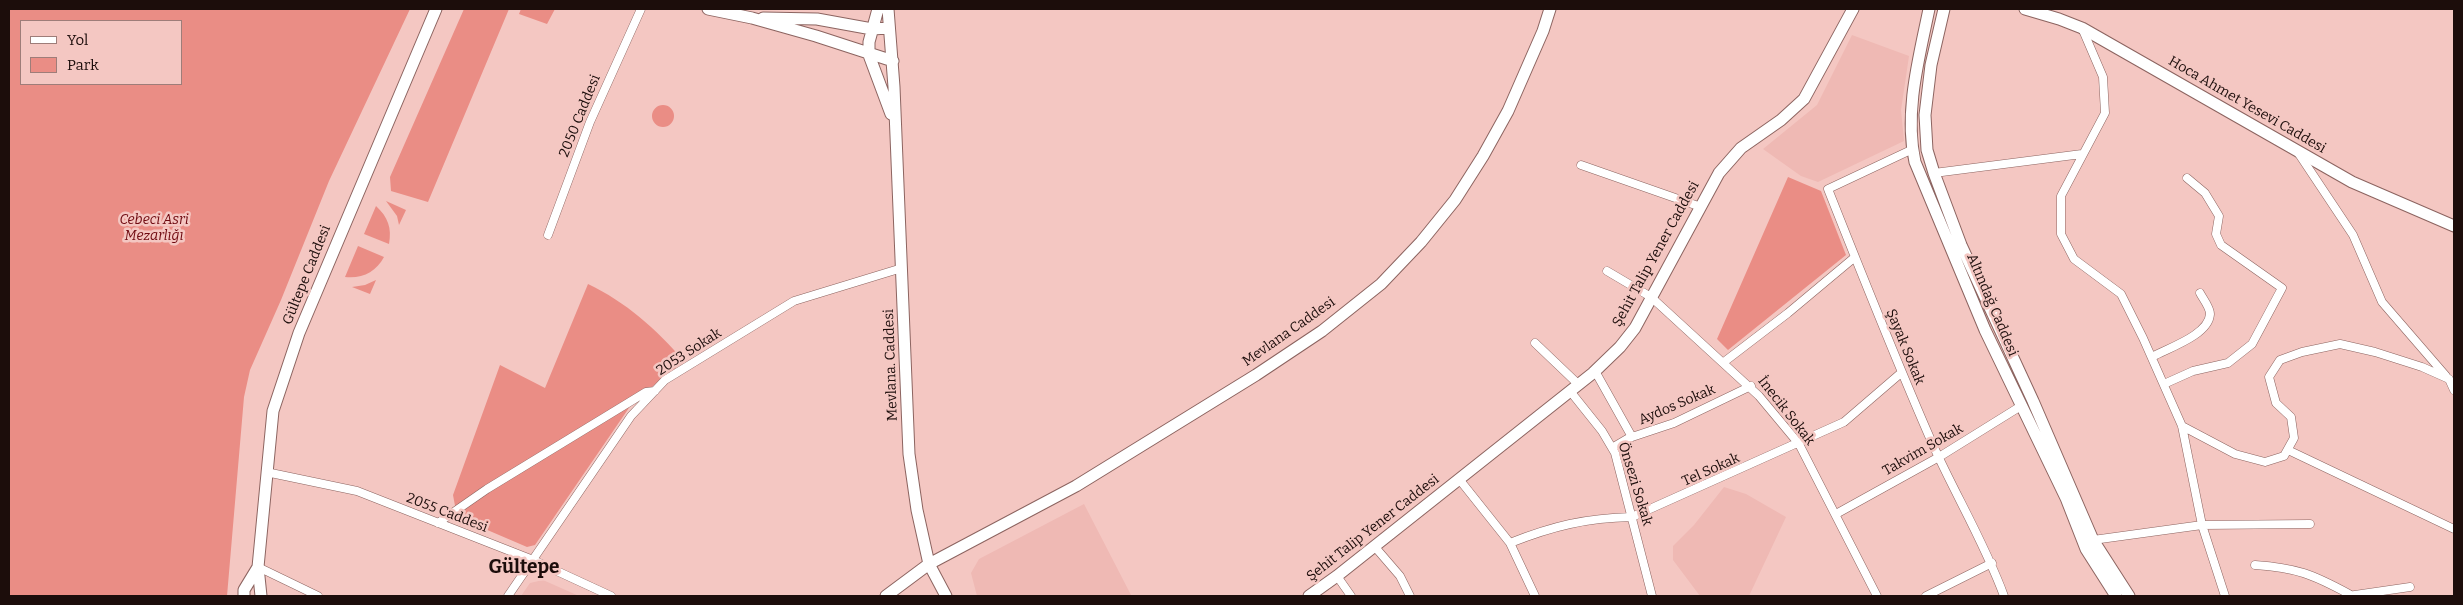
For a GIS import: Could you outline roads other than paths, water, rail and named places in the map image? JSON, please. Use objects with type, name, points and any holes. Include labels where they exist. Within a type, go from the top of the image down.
[{"type":"street","name":"Gültepe Caddesi","points":[[261,596],[258,567],[273,411],[299,333],[436,9]]},
{"type":"street","name":"2050 Caddesi","points":[[548,235],[594,113],[641,9]]},
{"type":"street","points":[[708,9],[737,12],[893,61]]},
{"type":"street","points":[[869,55],[872,29],[878,9]]},
{"type":"street","name":"Mevlana. Caddesi","points":[[888,9],[893,61],[909,454],[917,510],[929,564],[946,596]]},
{"type":"street","name":"Mevlana Caddesi","points":[[886,596],[929,564],[1047,503],[1301,346],[1380,284],[1421,242],[1455,200],[1483,156],[1508,111],[1543,32],[1550,9]]},
{"type":"street","name":"Şehit Talip Yener Caddesi","points":[[1309,596],[1375,547],[1595,371],[1628,337],[1652,297],[1719,173],[1732,156],[1787,115],[1804,99],[1853,9]]},
{"type":"street","name":"Altındağ Caddesi","points":[[1929,9],[1914,92],[1912,149],[1918,170],[1985,330],[2066,498],[2086,549],[2116,596]]},
{"type":"street","name":"Altındağ Caddesi","points":[[1944,9],[1930,65],[1925,115],[1927,150],[1934,173],[1959,240],[2034,401],[2093,540],[2129,596]]},
{"type":"street","name":"Hoca Ahmet Yesevi Caddesi","points":[[2026,9],[2059,18],[2082,28],[2352,182],[2454,226]]},
{"type":"street","points":[[752,18],[817,19],[872,29],[889,28]]},
{"type":"street","points":[[2082,28],[2103,77],[2105,113],[2061,196],[2061,234],[2074,259],[2121,294],[2152,357],[2182,426],[2202,525],[2225,596]]},
{"type":"street","name":"Mevlana. Caddesi","points":[[869,55],[882,84],[895,126]]},
{"type":"street","name":"Şayak Sokak","points":[[1912,149],[1828,190],[1901,373],[1939,457],[1992,564],[2004,596]]},
{"type":"street","points":[[2297,150],[2353,235],[2382,302],[2449,379],[2454,390]]},
{"type":"street","points":[[1934,173],[2082,154]]},
{"type":"street","points":[[1581,165],[1701,207]]},
{"type":"street","points":[[2164,384],[2193,371],[2228,363],[2252,344],[2282,288],[2221,245],[2216,234],[2219,216],[2205,193],[2187,178]]},
{"type":"street","points":[[1724,362],[1788,313],[1855,257]]},
{"type":"street","name":"2053 Sokak","points":[[508,596],[631,416],[665,380],[794,301],[902,268]]},
{"type":"street","name":"İnecik Sokak","points":[[1607,271],[1652,297],[1751,386],[1799,444],[1878,596]]},
{"type":"street","points":[[2152,357],[2198,333],[2208,325],[2210,312],[2200,292]]},
{"type":"street","name":"Önsezi Sokak","points":[[1535,343],[1574,387],[1612,448],[1652,596]]},
{"type":"street","points":[[2182,426],[2235,454],[2265,462],[2284,456],[2294,438],[2291,417],[2276,403],[2269,378],[2280,360],[2302,352],[2340,344],[2394,358],[2449,379]]},
{"type":"street","points":[[1595,371],[1632,437]]},
{"type":"street","name":"Tel Sokak","points":[[1510,543],[1551,527],[1602,518],[1632,518],[1844,422],[1901,373]]},
{"type":"street","name":"Aydos Sokak","points":[[1612,448],[1632,437],[1674,423],[1751,386]]},
{"type":"street","points":[[438,523],[487,489],[646,392],[655,391]]},
{"type":"street","name":"Takvim Sokak","points":[[1836,514],[1939,457],[2021,406]]},
{"type":"street","points":[[2288,450],[2454,529]]},
{"type":"street","name":"2055 Caddesi","points":[[266,472],[357,491],[533,560],[611,596]]},
{"type":"street","points":[[1459,479],[1510,543],[1535,596]]},
{"type":"street","points":[[2093,540],[2202,525],[2310,524]]},
{"type":"street","points":[[1375,547],[1400,576],[1410,596]]},
{"type":"street","points":[[1926,596],[1992,564]]},
{"type":"street","points":[[2255,565],[2284,567],[2312,574],[2349,595],[2410,587]]},
{"type":"street","name":"Gültepe Caddesi","points":[[244,596],[244,590],[258,567]]},
{"type":"street","points":[[258,567],[318,596]]},
{"type":"street","points":[[1338,576],[1351,596]]},
{"type":"district","name":"Gültepe","points":[[524,568]]},
{"type":"park label","name":"Cebeci Asri Mezarlığı","points":[[154,228]]}]
